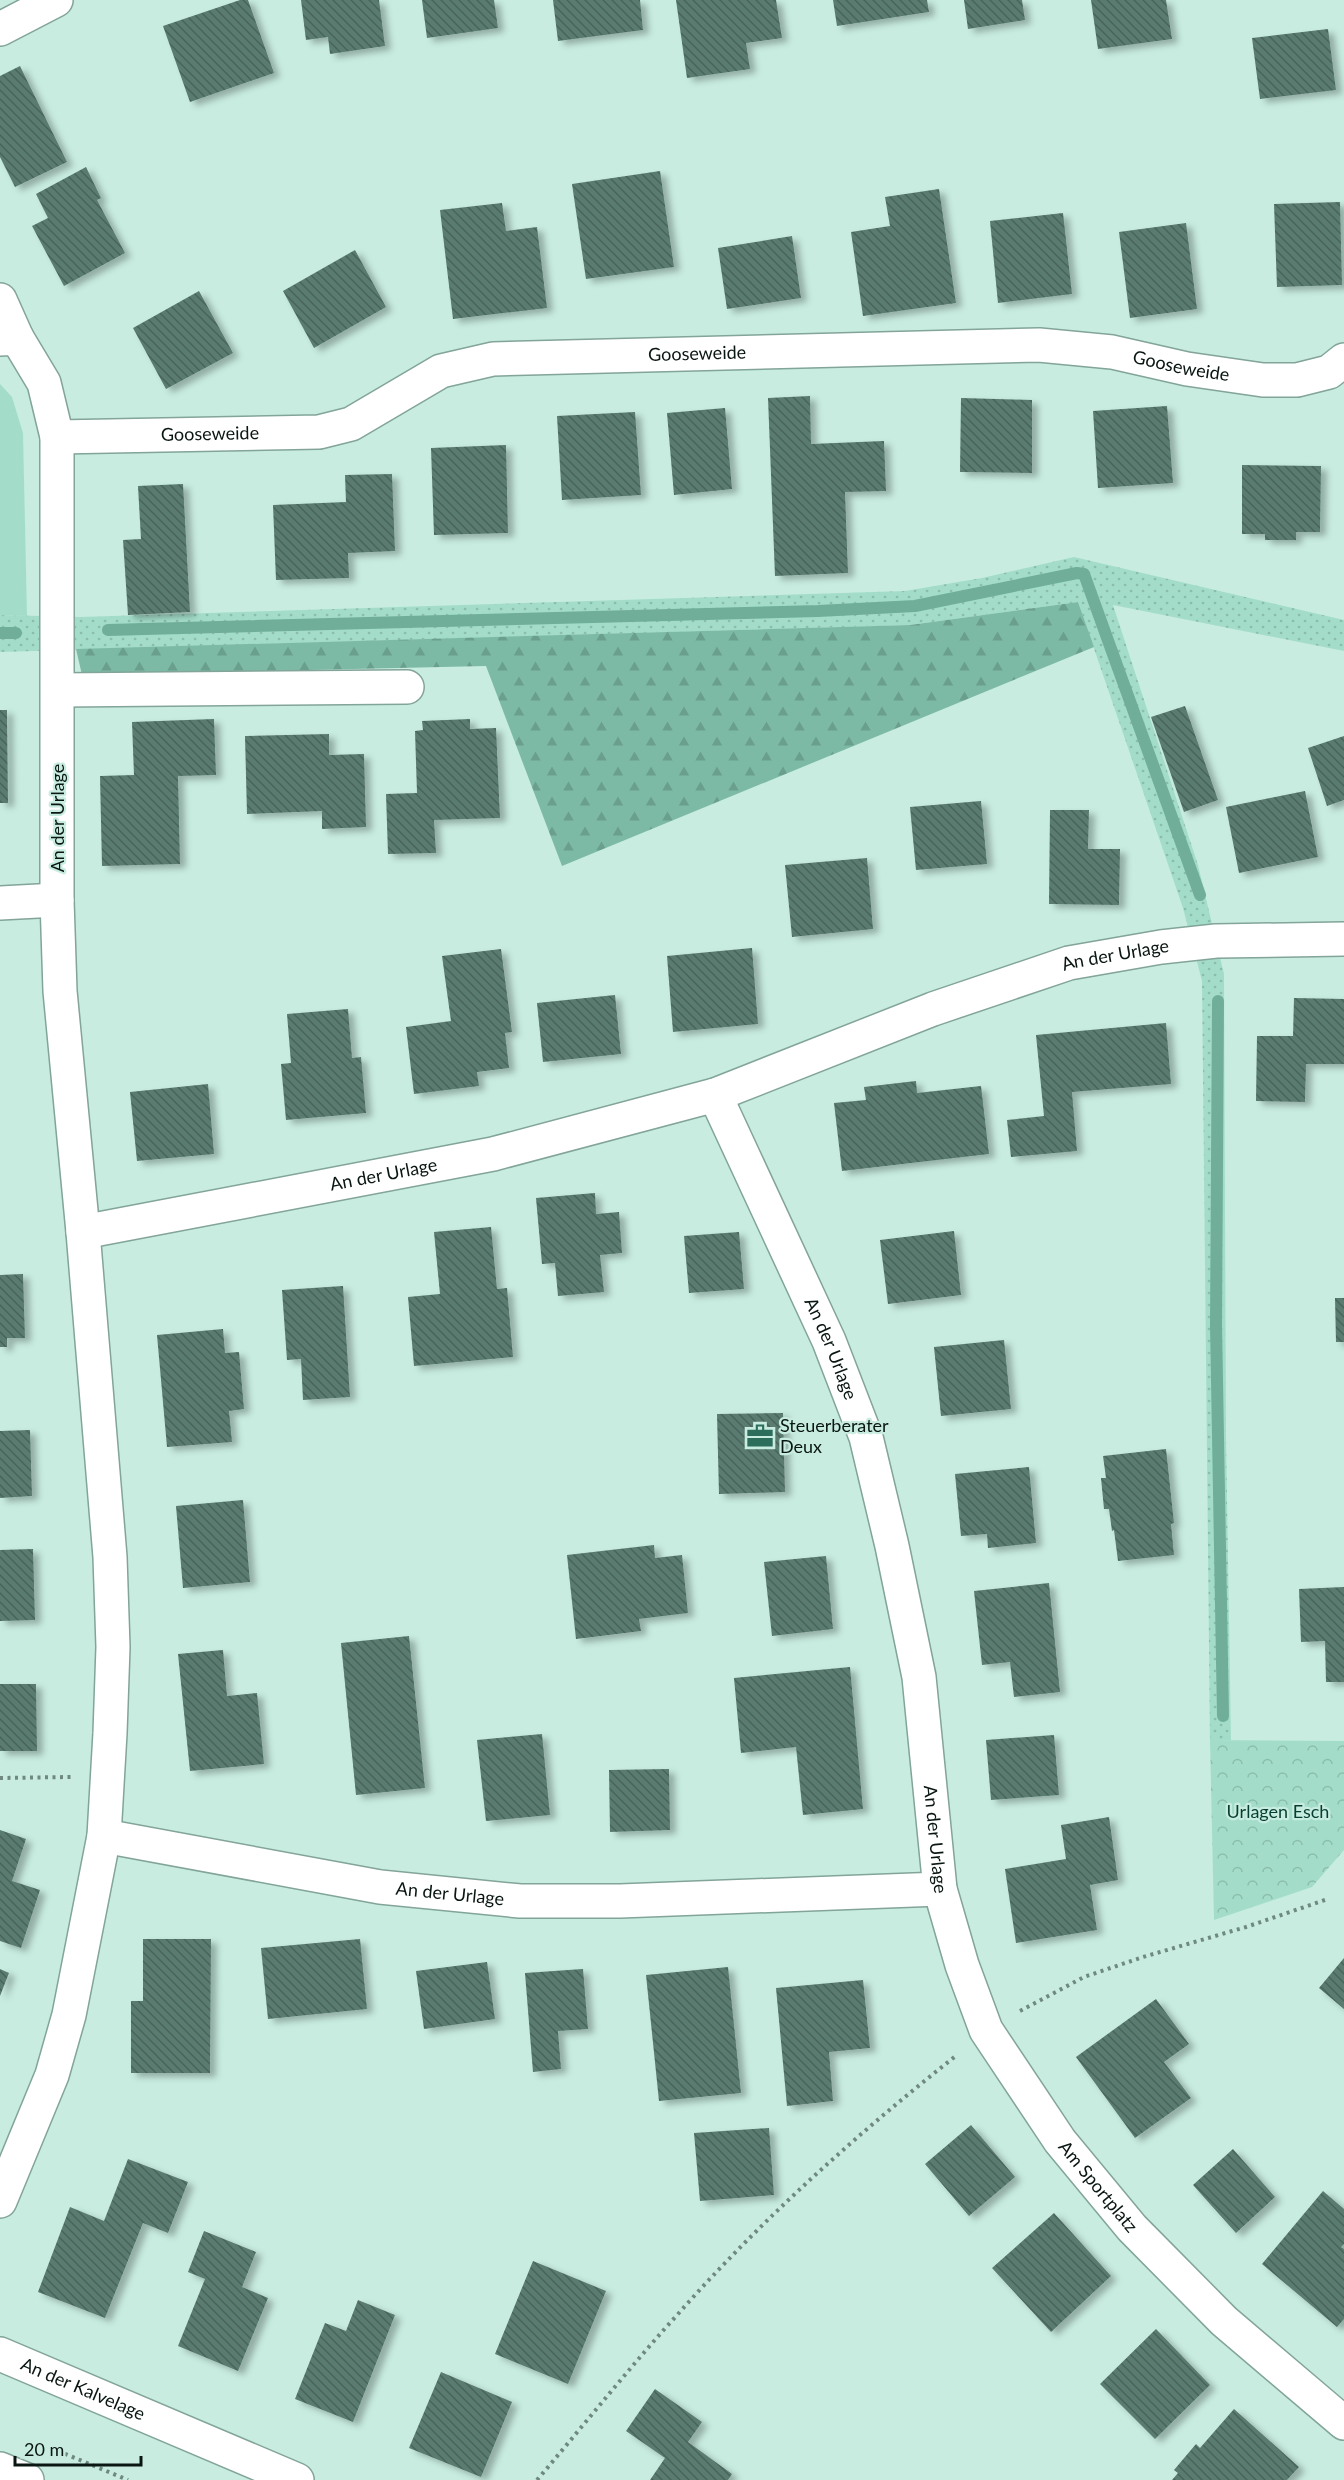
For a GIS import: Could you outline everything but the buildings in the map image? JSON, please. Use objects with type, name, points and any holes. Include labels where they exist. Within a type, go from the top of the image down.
[{"type":"street","points":[[0,29],[56,0]]},
{"type":"street","name":"An der Urlage","points":[[0,300],[9,339],[44,383],[57,436],[57,900],[60,991],[110,1557],[113,1647],[104,1836],[69,2015],[52,2075],[0,2201]]},
{"type":"street","name":"Gooseweide","points":[[57,436],[319,432],[351,424],[441,371],[492,360],[1039,345],[1112,352],[1187,369],[1263,380],[1297,380],[1329,372],[1344,360]]},
{"type":"street","points":[[58,690],[407,687]]},
{"type":"street","points":[[0,903],[57,900]]},
{"type":"street","name":"An der Urlage","points":[[83,1232],[493,1154],[715,1095],[933,1009],[1069,963],[1161,947],[1216,941],[1344,939]]},
{"type":"street","name":"An der Urlage","points":[[104,1836],[380,1887],[520,1901],[620,1901],[940,1889],[919,1677],[892,1546],[866,1437],[829,1341],[715,1095]]},
{"type":"street","name":"Am Sportplatz","points":[[940,1889],[962,1965],[986,2030],[1060,2141],[1132,2228],[1224,2321],[1344,2423]]},
{"type":"street","name":"An der Kalvelage","points":[[0,2354],[297,2480]]},
{"type":"street","points":[[0,2469],[27,2480]]},
{"type":"path","points":[[0,1778],[107,1776]]},
{"type":"path","points":[[537,2480],[678,2313],[774,2215],[889,2109],[986,2030],[1084,1977],[1246,1928],[1325,1900]]},
{"type":"path","points":[[41,2444],[128,2480]]},
{"type":"green space","points":[[0,384],[12,397],[23,433],[27,616],[0,615]]},
{"type":"green space","points":[[1074,557],[1344,620],[1344,651],[1113,605],[1198,865],[1224,974],[1226,1438],[1231,1740],[1210,1740],[1202,981],[1183,908],[1078,602],[910,625],[0,652],[0,615],[81,617],[905,591],[982,578]]},
{"type":"green space","points":[[1078,602],[1094,647],[562,866],[486,666],[82,675],[76,649],[910,625]]},
{"type":"green space","name":"Urlagen Esch","points":[[1210,1740],[1344,1741],[1344,1850],[1312,1887],[1214,1920]]},
{"type":"waterway","points":[[108,630],[818,611],[915,606],[1077,573],[1084,574],[1200,895]]},
{"type":"waterway","points":[[0,633],[16,633]]},
{"type":"waterway","points":[[1218,1001],[1216,1325],[1223,1716]]},
{"type":"place","name":"Steuerberater Deux","points":[[760,1436]]}]
